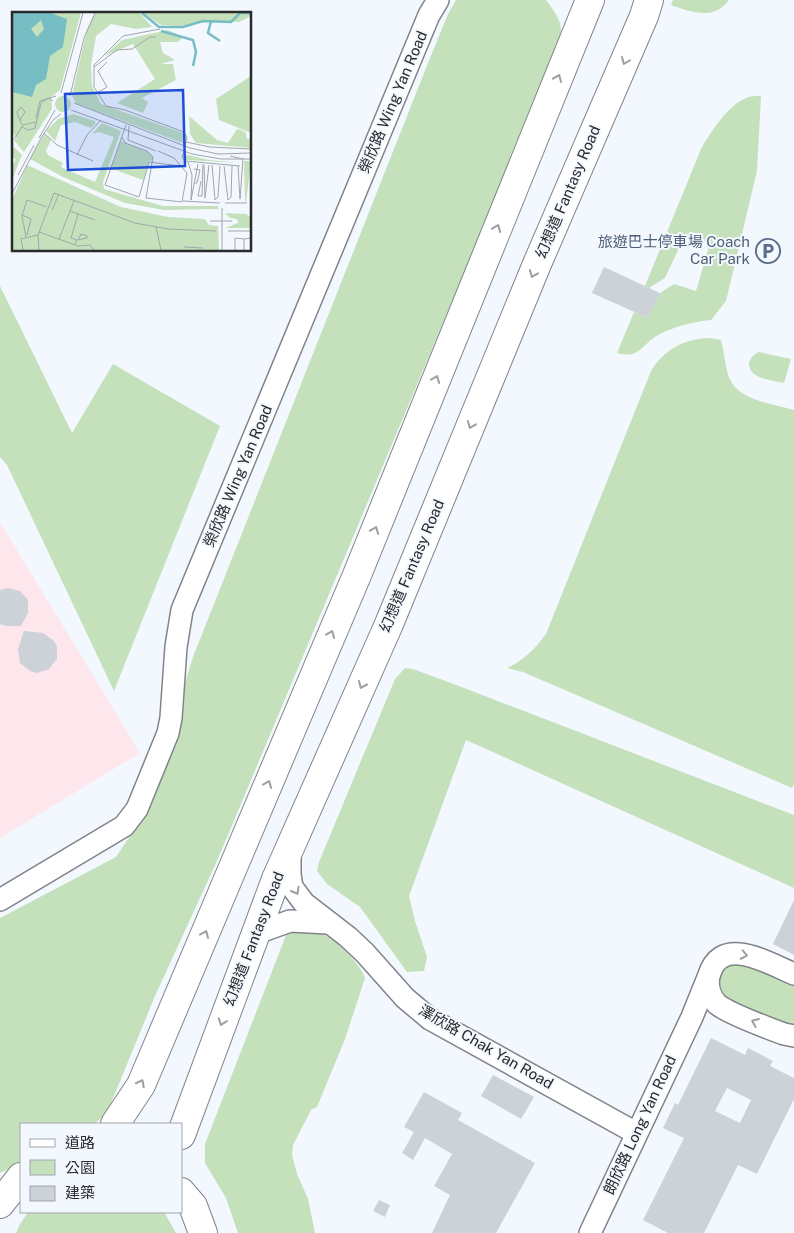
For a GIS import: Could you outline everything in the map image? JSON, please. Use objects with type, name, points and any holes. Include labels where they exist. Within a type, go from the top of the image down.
[{"type":"main road","points":[[116,1123],[141,1085],[357,575],[590,0]]},
{"type":"main road","name":"幻想道 Fantasy Road","points":[[182,1132],[254,934],[290,846],[388,624],[537,264],[644,16],[649,0]]},
{"type":"main road","points":[[0,1204],[13,1180]]},
{"type":"main road","points":[[182,1193],[193,1206],[203,1233]]},
{"type":"street","name":"榮欣路 Wing Yan Road","points":[[0,900],[124,826],[137,809],[168,733],[171,718],[176,647],[182,610],[426,24],[438,0]]},
{"type":"street","name":"澤欣路 Chak Yan Road","points":[[290,846],[292,887],[304,903],[354,942],[405,998],[430,1019],[636,1133]]},
{"type":"street","points":[[254,934],[290,921],[328,923]]},
{"type":"street","points":[[794,974],[747,954],[730,954],[715,963],[711,970],[708,986],[710,993],[718,1004],[728,1010],[784,1034],[794,1036]]},
{"type":"street","name":"朗欣路 Long Yan Road","points":[[590,1233],[692,1017],[711,970]]},
{"type":"street","points":[[692,1017],[698,1012],[712,1008],[728,1010]]},
{"type":"shaded area","points":[[0,522],[140,753],[0,838]]},
{"type":"green space","points":[[456,0],[546,0],[560,23],[561,34],[558,49],[217,861],[155,996],[107,1113],[95,1123],[20,1123],[20,1164],[0,1173],[0,918],[116,857],[143,816],[193,657],[448,14]]},
{"type":"green space","points":[[673,0],[729,0],[716,11],[702,13],[671,5]]},
{"type":"green space","points":[[761,96],[757,171],[726,301],[711,320],[684,325],[664,332],[635,353],[624,355],[617,353],[634,312],[648,318],[660,293],[674,284],[696,291],[710,243],[685,235],[665,278],[649,288],[645,286],[701,149],[726,113],[748,97]]},
{"type":"green space","points":[[0,286],[72,433],[113,364],[220,426],[114,691],[7,465],[0,457]]},
{"type":"green space","points":[[710,338],[721,340],[728,375],[732,384],[739,390],[756,400],[794,410],[794,784],[792,788],[523,672],[507,668],[529,654],[546,634],[651,371],[662,357],[683,343]]},
{"type":"green space","points":[[759,352],[791,359],[784,383],[769,380],[753,373],[749,364],[752,356]]},
{"type":"green space","points":[[405,668],[413,669],[459,686],[794,815],[794,888],[466,740],[409,896],[427,957],[424,971],[407,972],[360,907],[327,884],[317,871],[319,862],[395,679]]},
{"type":"green space","points":[[288,930],[314,931],[329,937],[353,959],[365,978],[345,1039],[317,1107],[311,1110],[293,1145],[292,1155],[297,1174],[308,1199],[315,1233],[238,1233],[226,1198],[205,1163],[205,1144]]},
{"type":"green space","points":[[732,960],[794,980],[794,1031],[727,1005],[714,981]]},
{"type":"green space","points":[[27,1213],[165,1213],[176,1233],[16,1233]]},
{"type":"building","points":[[604,267],[660,293],[648,318],[592,293]]},
{"type":"building","points":[[8,588],[20,591],[28,600],[28,613],[21,626],[0,624],[0,590]]},
{"type":"building","points":[[24,631],[43,633],[53,640],[57,646],[57,659],[49,669],[37,673],[30,671],[20,663],[18,649]]},
{"type":"building","points":[[794,900],[794,955],[773,944]]},
{"type":"building","points":[[711,1038],[745,1055],[748,1048],[773,1061],[770,1066],[794,1078],[794,1099],[757,1174],[738,1165],[704,1233],[668,1233],[643,1220],[684,1138],[663,1128],[675,1103],[678,1105]],"holes":[[[727,1088],[751,1100],[740,1123],[715,1111]]]},
{"type":"building","points":[[493,1075],[534,1097],[521,1119],[481,1096]]},
{"type":"building","points":[[424,1092],[462,1113],[458,1120],[535,1163],[496,1233],[432,1233],[450,1195],[434,1186],[452,1154],[425,1138],[413,1160],[402,1153],[414,1132],[404,1127]]},
{"type":"building","points":[[379,1200],[390,1205],[385,1217],[373,1211]]},
{"type":"place","name":"旅遊巴士停車場 Coach Car Park","points":[[768,251]]}]
